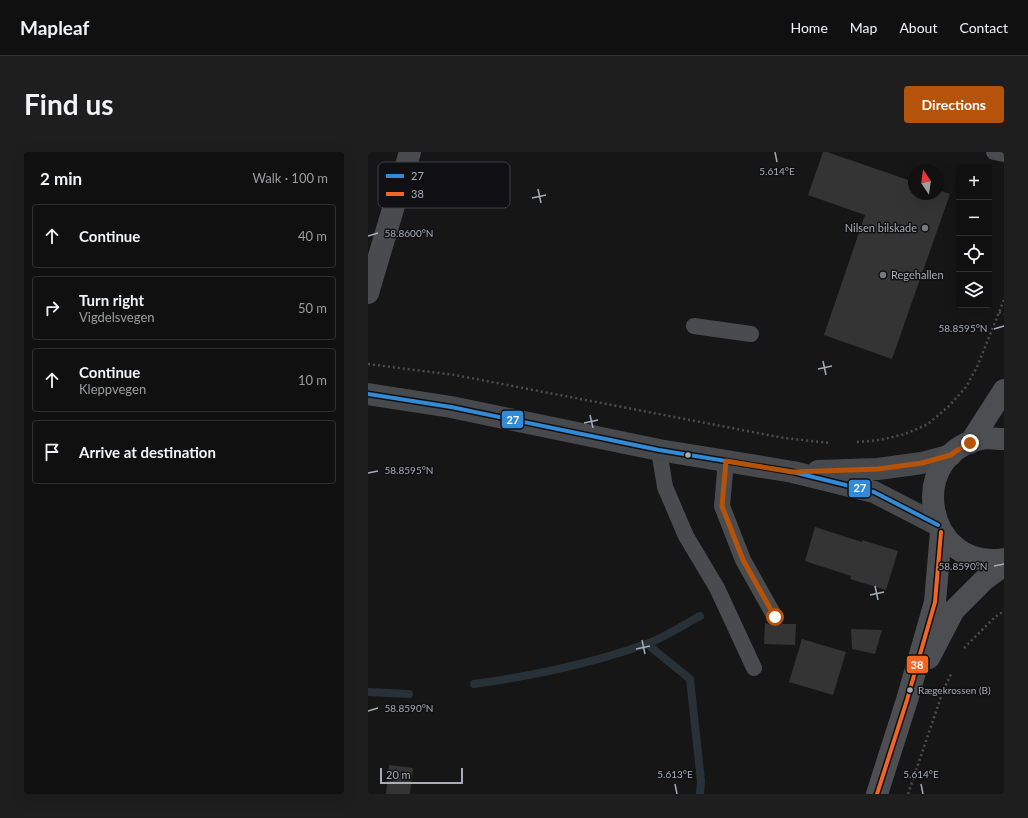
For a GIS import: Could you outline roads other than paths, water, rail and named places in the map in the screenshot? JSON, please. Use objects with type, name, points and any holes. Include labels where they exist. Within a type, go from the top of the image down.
[{"type":"main road","points":[[970,443],[1004,390]]},
{"type":"main road","points":[[368,394],[451,407],[659,450],[793,472],[874,492],[940,528]]},
{"type":"main road","points":[[1004,439],[986,438],[970,443],[946,459],[938,472],[932,498],[933,508],[940,528],[952,544],[972,557],[992,560],[1004,559]]},
{"type":"main road","points":[[793,472],[878,469],[922,463],[951,455]]},
{"type":"main road","points":[[877,794],[907,700],[935,602],[940,528]]},
{"type":"main road","points":[[907,700],[954,610],[984,580],[1004,565]]},
{"type":"street","points":[[407,162],[410,152]]},
{"type":"street","points":[[368,293],[393,208]]},
{"type":"lane","points":[[994,152],[1004,154]]},
{"type":"lane","points":[[694,326],[751,334]]},
{"type":"lane","points":[[659,450],[665,487],[686,536],[717,588],[754,668]]},
{"type":"lane","points":[[726,461],[722,506],[743,560],[775,617]]},
{"type":"waterway","points":[[474,684],[539,673],[604,658],[667,635],[700,616]]},
{"type":"waterway","points":[[647,644],[690,679],[701,781],[700,794]]},
{"type":"waterway","points":[[368,692],[409,694]]},
{"type":"place","name":"Nilsen bilskade","points":[[925,228]]},
{"type":"place","name":"Regehallen","points":[[883,275]]},
{"type":"place","name":"Rægekrossen (B)","points":[[910,690]]}]
